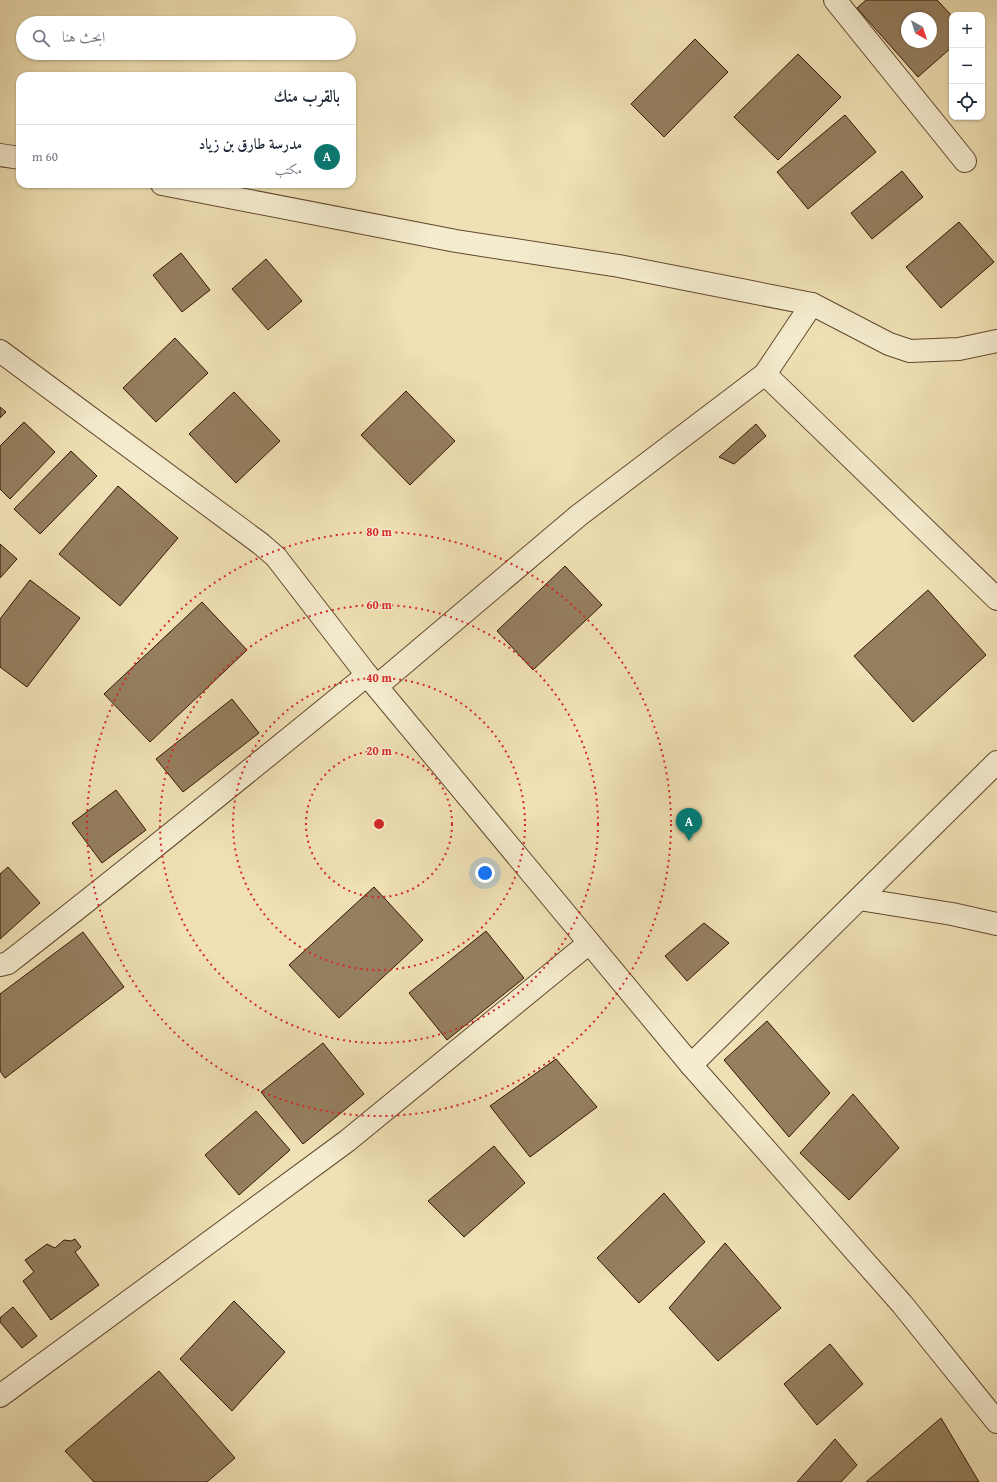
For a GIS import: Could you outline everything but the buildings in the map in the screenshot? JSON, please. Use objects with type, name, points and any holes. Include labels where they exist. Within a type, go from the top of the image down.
[{"type":"street","points":[[835,0],[965,161]]},
{"type":"street","points":[[0,155],[16,157]]},
{"type":"street","points":[[183,188],[456,240],[619,266],[812,304],[889,344],[910,351],[960,348],[997,341]]},
{"type":"street","points":[[0,966],[8,963],[209,804],[372,681],[578,516],[765,374],[812,304]]},
{"type":"street","points":[[0,351],[248,534],[276,557],[372,681],[589,943],[691,1065],[902,1304],[997,1422]]},
{"type":"street","points":[[765,374],[997,599]]},
{"type":"street","points":[[691,1065],[997,762]]},
{"type":"street","points":[[859,899],[952,914],[997,924]]},
{"type":"street","points":[[0,1396],[347,1141],[589,943]]},
{"type":"place","name":"مدرسة طارق بن زياد","points":[[689,841]]}]
